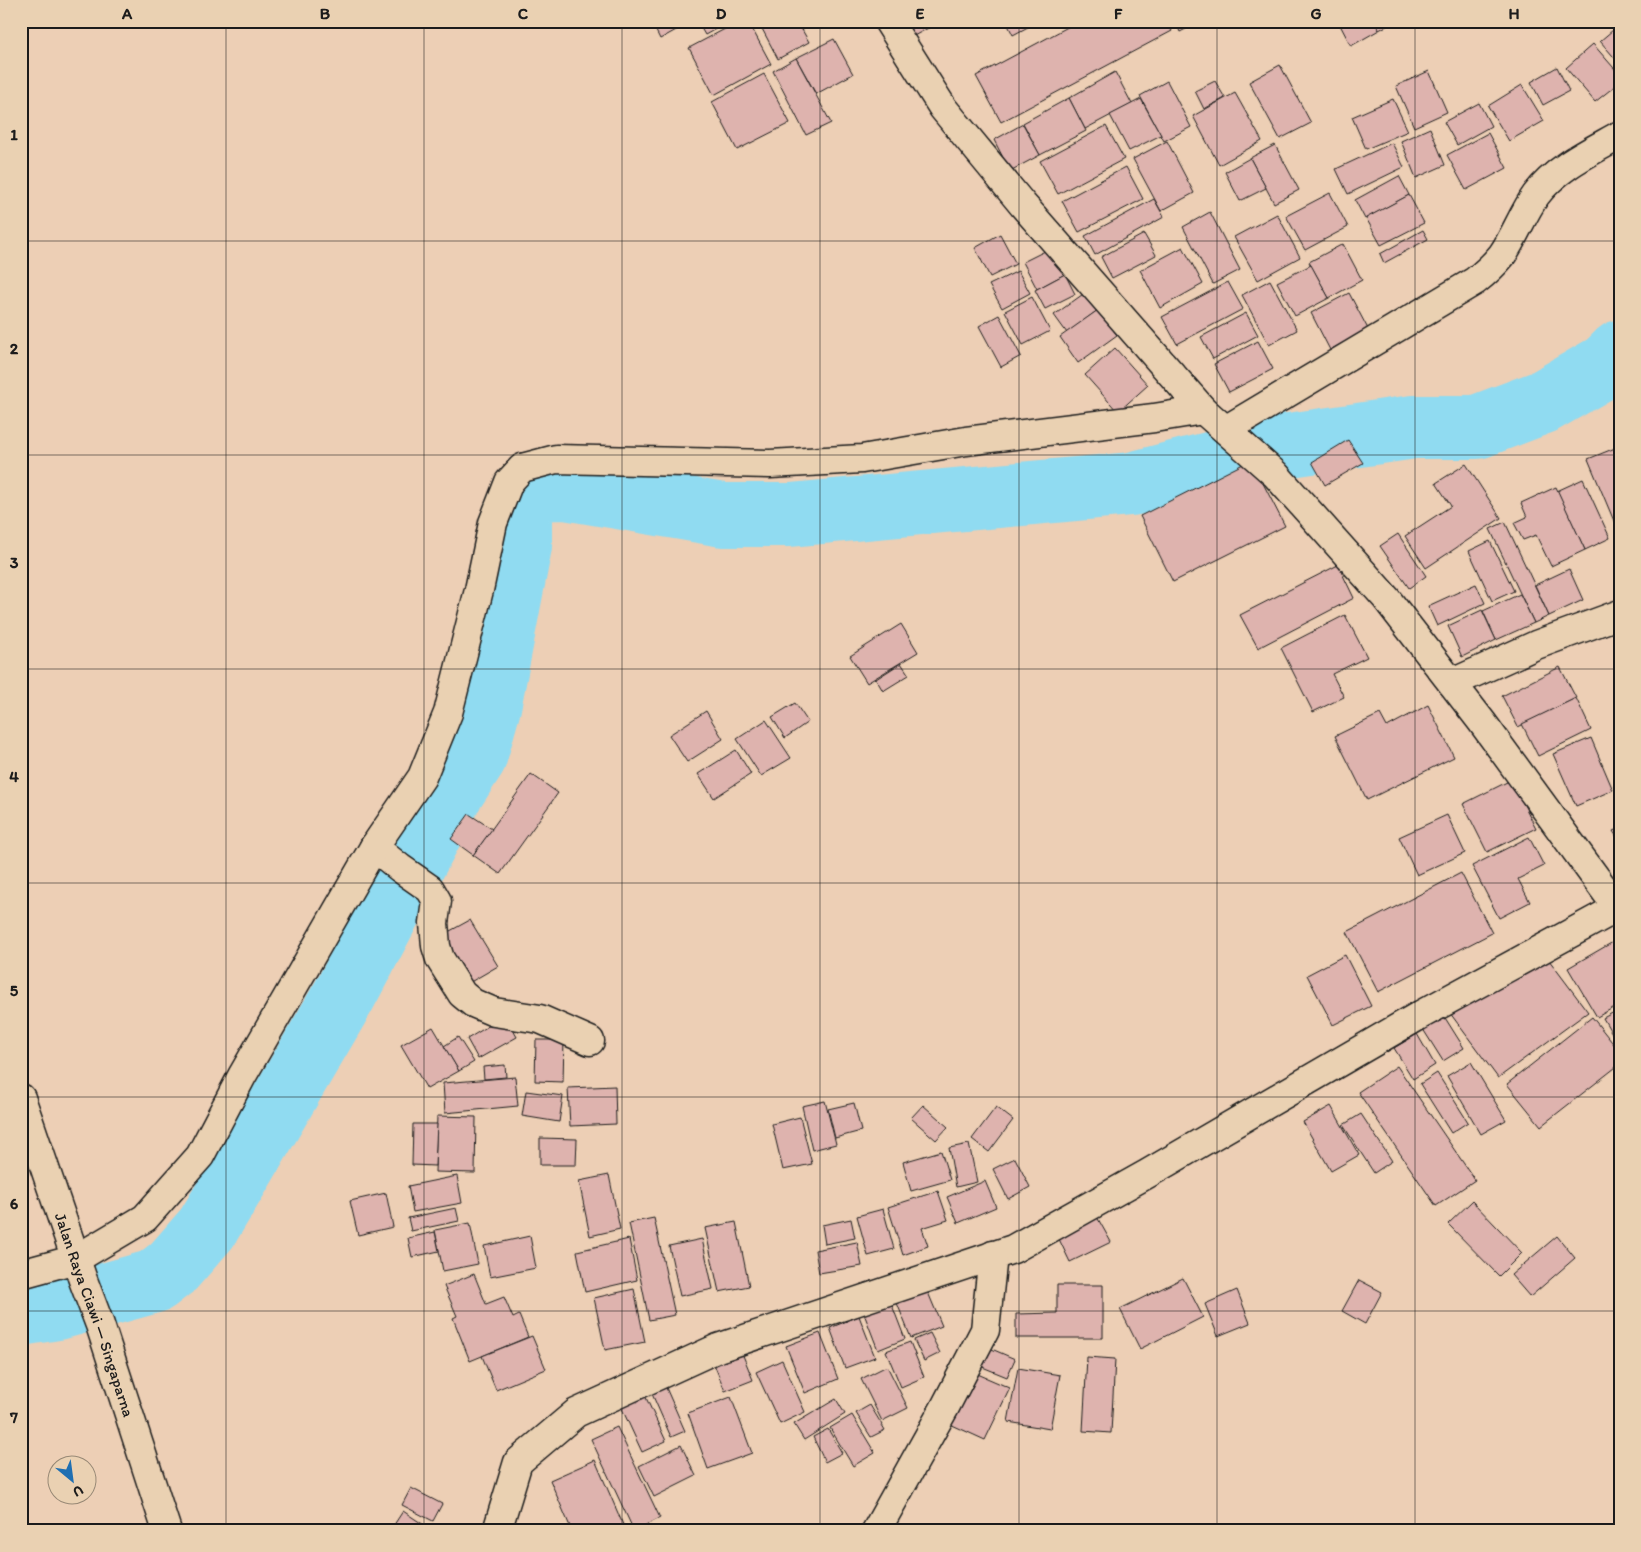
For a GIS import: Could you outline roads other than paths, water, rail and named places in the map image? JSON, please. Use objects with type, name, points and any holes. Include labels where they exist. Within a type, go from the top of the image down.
[{"type":"street","points":[[497,1531],[518,1462],[576,1413],[718,1348],[1022,1244],[1147,1174],[1422,1014],[1619,910],[1452,682],[1386,598],[1275,474],[1203,410],[1023,204],[943,108],[888,21]]},
{"type":"street","points":[[1232,434],[1489,270],[1502,255],[1536,195],[1553,176],[1620,135]]},
{"type":"street","points":[[21,1274],[80,1270],[145,1218],[200,1156],[242,1076],[374,847],[422,778],[448,713],[479,590],[493,523],[508,482],[522,468],[556,459],[770,464],[862,459],[966,441],[1154,418],[1203,410]]},
{"type":"street","points":[[1452,682],[1536,645],[1620,614]]},
{"type":"street","points":[[374,847],[430,889],[437,901],[434,923],[436,946],[440,959],[462,994],[472,1003],[494,1012],[540,1019],[590,1041]]},
{"type":"street","name":"Jalan Raya Ciawi — Singaparna","points":[[21,1098],[100,1325],[167,1531]]},
{"type":"street","points":[[876,1531],[944,1409],[984,1330],[993,1255]]},
{"type":"waterway","points":[[21,1314],[58,1308],[155,1281],[173,1267],[207,1228],[344,996],[451,794],[475,757],[489,707],[520,546],[520,511],[529,489],[565,488],[723,515],[790,515],[1131,484],[1276,447],[1414,427],[1477,427],[1543,402],[1607,365],[1620,352]]}]
